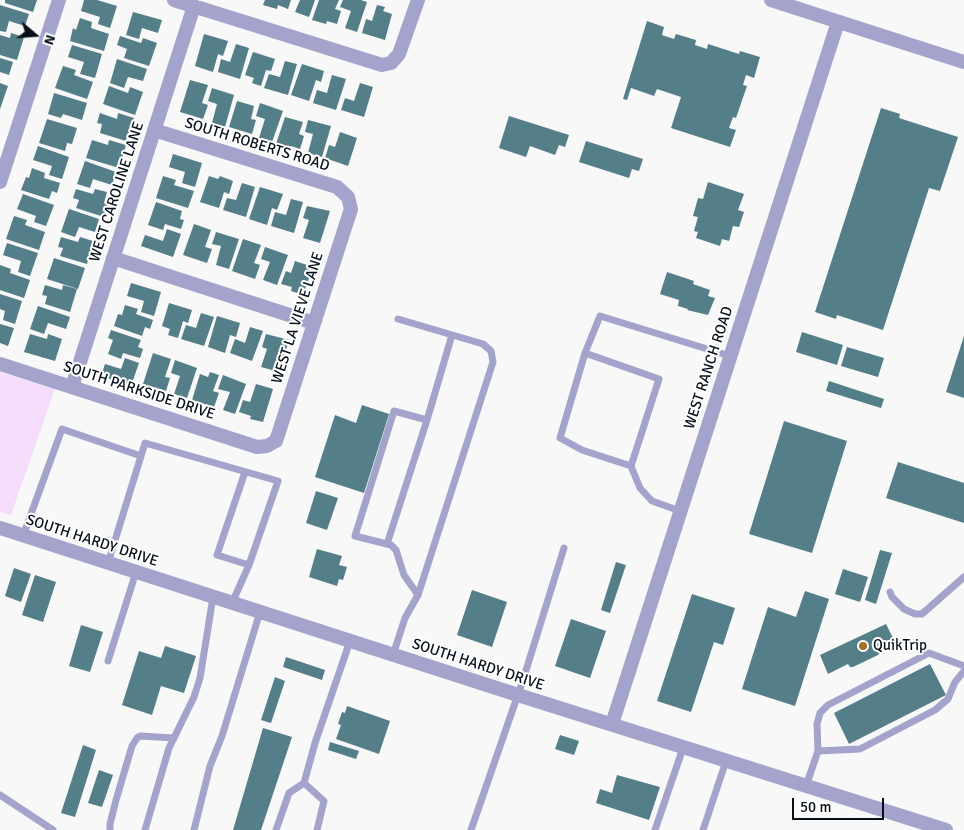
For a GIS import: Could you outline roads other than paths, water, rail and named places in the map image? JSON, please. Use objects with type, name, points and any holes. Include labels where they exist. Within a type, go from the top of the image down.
[{"type":"street","points":[[0,182],[59,0]]},
{"type":"street","points":[[174,0],[382,66],[391,63],[399,54],[418,0]]},
{"type":"street","points":[[771,0],[964,62]]},
{"type":"street","name":"WEST CAROLINE LANE","points":[[72,387],[194,6]]},
{"type":"street","name":"WEST RANCH ROAD","points":[[612,724],[838,22]]},
{"type":"street","name":"SOUTH ROBERTS ROAD","points":[[154,130],[337,187],[348,197]]},
{"type":"street","name":"WEST LA VIEVE LANE","points":[[268,446],[276,441],[351,209],[348,197]]},
{"type":"street","points":[[113,258],[314,323]]},
{"type":"street","name":"SOUTH PARKSIDE DRIVE","points":[[0,364],[256,446],[268,446]]},
{"type":"street","name":"SOUTH HARDY DRIVE","points":[[0,528],[684,748],[946,830]]},
{"type":"lane","points":[[631,466],[582,450],[560,438],[584,354],[600,316],[730,356]]},
{"type":"lane","points":[[393,655],[405,618],[418,595],[494,362],[491,351],[483,344],[398,319]]},
{"type":"lane","points":[[387,544],[452,335]]},
{"type":"lane","points":[[584,354],[659,379],[631,466],[640,488],[652,500],[680,511]]},
{"type":"lane","points":[[418,595],[404,575],[396,550],[387,544],[355,536],[394,411],[427,420]]},
{"type":"lane","points":[[23,536],[62,429],[141,456]]},
{"type":"lane","points":[[108,563],[145,443],[278,481],[232,603]]},
{"type":"lane","points":[[245,472],[217,554],[248,564]]},
{"type":"lane","points":[[471,830],[518,695],[564,548]]},
{"type":"lane","points":[[108,660],[136,572]]},
{"type":"lane","points":[[890,592],[892,597],[904,609],[915,614],[922,614],[964,577]]},
{"type":"lane","points":[[145,830],[174,738],[194,697],[200,678],[213,597]]},
{"type":"lane","points":[[194,830],[210,766],[222,736],[260,612]]},
{"type":"lane","points":[[276,830],[289,793],[304,783],[315,742],[350,641]]},
{"type":"lane","points":[[806,786],[818,751],[817,724],[820,713],[828,705],[929,653],[964,666]]},
{"type":"lane","points":[[818,751],[860,749],[935,710],[948,699],[955,682],[964,671]]},
{"type":"lane","points":[[110,830],[116,800],[132,746],[137,738],[140,736],[174,738]]},
{"type":"lane","points":[[655,830],[684,748]]},
{"type":"lane","points":[[704,830],[726,761]]},
{"type":"lane","points":[[304,783],[324,801],[316,830]]},
{"type":"lane","points":[[0,795],[53,830]]},
{"type":"place","name":"QuikTrip","points":[[863,646]]}]
